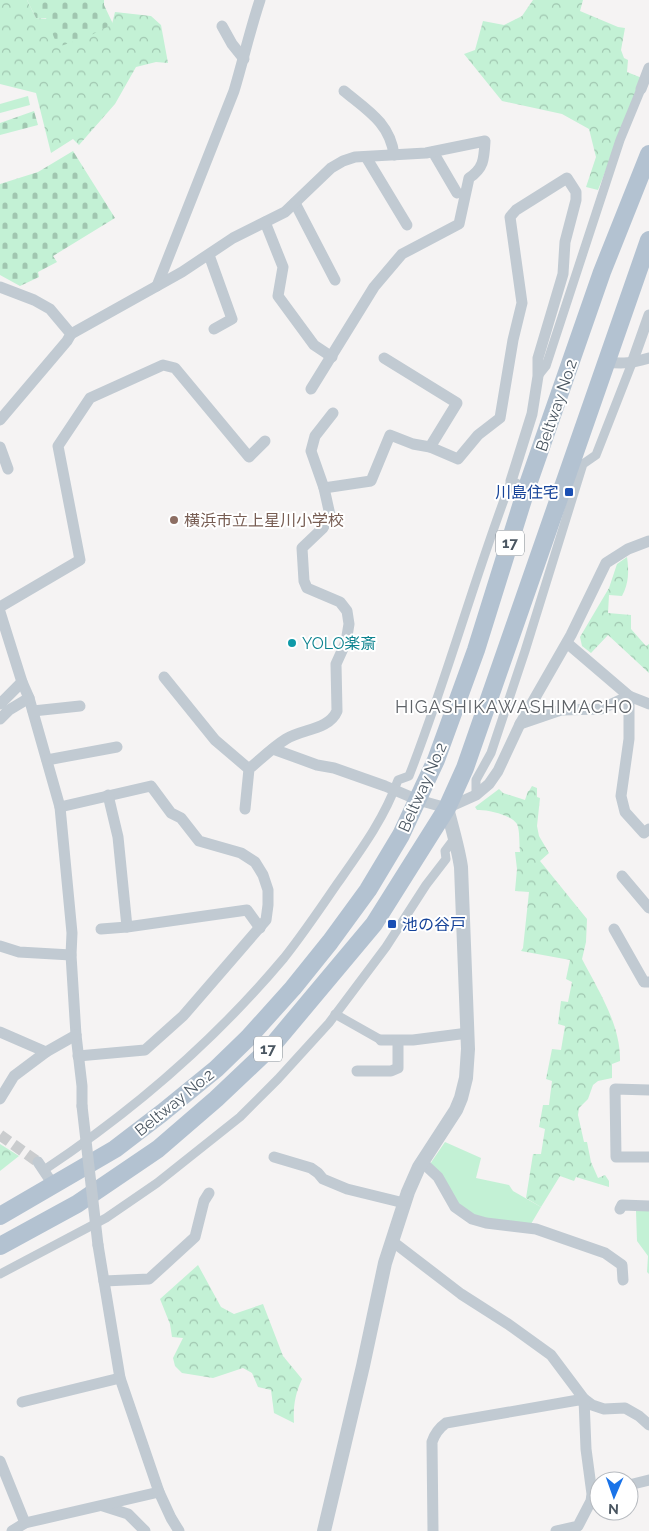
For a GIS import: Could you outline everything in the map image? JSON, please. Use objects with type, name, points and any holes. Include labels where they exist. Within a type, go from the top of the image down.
[{"type":"main road","name":"Beltway No.2","points":[[0,1216],[54,1186],[123,1143],[162,1114],[248,1038],[293,988],[335,935],[401,835],[436,760],[476,650],[526,490],[602,272],[649,154]]},
{"type":"main road","name":"Beltway No.2","points":[[0,1246],[77,1204],[158,1149],[216,1099],[271,1047],[374,924],[447,808],[465,768],[649,240]]},
{"type":"street","points":[[157,286],[234,91],[260,0]]},
{"type":"street","points":[[222,26],[232,44],[244,59]]},
{"type":"street","points":[[538,376],[546,366],[620,140],[649,68]]},
{"type":"street","points":[[344,91],[380,121],[392,143],[394,155]]},
{"type":"street","points":[[0,420],[67,342],[71,334],[157,286],[209,255],[233,238],[285,212],[331,168],[355,157],[433,152],[485,141],[484,156],[479,171],[469,178],[459,224],[402,254],[374,287],[332,357],[323,381],[310,389]]},
{"type":"street","points":[[433,152],[457,193]]},
{"type":"street","points":[[366,157],[407,225]]},
{"type":"street","points":[[54,1186],[41,1166],[76,1148],[152,1089],[215,1034],[285,956],[373,833],[395,790],[398,780],[409,776],[485,551],[511,481],[532,414],[538,376],[538,358],[563,274],[565,242],[576,200],[576,192],[567,178],[516,210],[510,217],[522,303],[500,418],[478,435],[458,459],[430,447],[412,444],[390,435],[371,481],[324,488]]},
{"type":"street","points":[[295,203],[335,280]]},
{"type":"street","points":[[265,222],[283,267],[278,296],[314,345],[332,357]]},
{"type":"street","points":[[209,255],[232,319],[214,329]]},
{"type":"street","points":[[0,287],[50,308],[71,334]]},
{"type":"street","points":[[476,795],[476,780],[491,753],[500,727],[583,464],[596,455],[649,315]]},
{"type":"street","points":[[384,358],[457,403],[430,447]]},
{"type":"street","points":[[606,362],[622,364],[649,358]]},
{"type":"street","points":[[180,1531],[171,1518],[159,1492],[120,1378],[98,1245],[82,1106],[71,955],[78,932],[60,807],[29,698],[22,682],[0,612],[80,560],[58,446],[90,398],[163,365],[176,368],[249,457],[265,441]]},
{"type":"street","points":[[245,809],[248,769],[287,738],[328,723],[334,718],[337,711],[336,664],[346,642],[348,611],[340,602],[308,588],[304,581],[302,548],[322,528],[330,515],[324,488],[312,451],[315,436],[333,413]]},
{"type":"street","points":[[0,447],[8,469]]},
{"type":"street","points":[[511,481],[526,490]]},
{"type":"street","points":[[273,749],[316,765],[334,768],[418,800],[447,808],[476,795],[489,784],[498,771],[520,724],[567,643],[606,563],[628,549],[649,541]]},
{"type":"street","points":[[567,643],[629,696],[649,704]]},
{"type":"street","points":[[164,677],[215,740],[248,769]]},
{"type":"street","points":[[0,704],[22,682]]},
{"type":"street","points":[[520,724],[561,710],[601,709],[629,696]]},
{"type":"street","points":[[629,696],[628,738],[620,796],[625,812],[631,819],[644,833],[649,829]]},
{"type":"street","points":[[0,719],[9,710],[29,698]]},
{"type":"street","points":[[33,711],[80,706]]},
{"type":"street","points":[[47,760],[117,747]]},
{"type":"street","points":[[60,807],[151,786],[171,813],[181,818],[199,841],[241,852],[254,862],[263,875],[268,890],[266,920],[260,928],[183,1016],[145,1050],[78,1056]]},
{"type":"street","points":[[108,795],[118,837],[127,927]]},
{"type":"street","points":[[324,1531],[385,1263],[408,1192],[422,1162],[456,1110],[466,1078],[468,1033],[461,867],[447,808]]},
{"type":"street","points":[[0,1274],[106,1218],[157,1183],[240,1117],[272,1086],[335,1014],[386,947],[426,884],[446,859],[445,851],[454,839]]},
{"type":"street","points":[[622,876],[649,908]]},
{"type":"street","points":[[101,929],[247,910],[260,928]]},
{"type":"street","points":[[614,929],[644,982],[649,982]]},
{"type":"street","points":[[0,946],[19,952],[71,955]]},
{"type":"street","points":[[335,1014],[382,1040],[413,1040],[468,1033]]},
{"type":"street","points":[[0,1032],[46,1052]]},
{"type":"street","points":[[0,1099],[14,1076],[46,1052],[76,1035]]},
{"type":"street","points":[[357,1071],[391,1071],[398,1068],[398,1041]]},
{"type":"street","points":[[649,1090],[615,1089],[616,1157],[649,1157]]},
{"type":"street","points":[[274,1157],[311,1168],[323,1179],[347,1189],[404,1203]]},
{"type":"street","points":[[422,1162],[438,1177],[455,1207],[472,1219],[486,1223],[536,1229],[606,1250],[622,1264],[623,1280]]},
{"type":"street","points":[[104,1280],[149,1279],[195,1237],[204,1200],[209,1193]]},
{"type":"street","points":[[620,1209],[622,1205],[649,1206]]},
{"type":"street","points":[[392,1241],[461,1294],[508,1324],[551,1356],[584,1399],[592,1405],[604,1409],[625,1408],[639,1416],[649,1425]]},
{"type":"street","points":[[22,1402],[120,1378]]},
{"type":"street","points":[[584,1399],[586,1449],[590,1471]]},
{"type":"street","points":[[433,1531],[432,1442],[438,1429],[446,1423],[584,1399]]},
{"type":"street","points":[[0,1461],[25,1523]]},
{"type":"street","points":[[12,1531],[25,1523],[159,1492]]},
{"type":"street","points":[[556,1531],[578,1526],[589,1505]]},
{"type":"street","points":[[103,1506],[128,1514],[145,1531]]},
{"type":"green space","points":[[0,0],[27,0],[36,18],[112,24],[115,12],[151,16],[161,25],[168,63],[156,62],[136,67],[115,104],[79,145],[73,139],[51,153],[36,93],[0,84]]},
{"type":"green space","points":[[27,0],[104,0],[104,5],[113,24],[89,36],[58,47],[46,18],[36,18]]},
{"type":"green space","points":[[533,0],[583,0],[580,11],[618,27],[625,28],[621,50],[624,58],[628,60],[627,72],[642,78],[598,190],[586,187],[596,157],[589,129],[562,114],[502,101],[464,54],[475,50],[483,21],[504,25],[522,16]]},
{"type":"green space","points":[[28,96],[30,105],[0,113],[0,104]]},
{"type":"green space","points":[[34,111],[38,125],[0,135],[0,123]]},
{"type":"green space","points":[[73,151],[115,218],[53,256],[57,262],[38,272],[39,277],[20,286],[0,275],[0,184],[38,172]]},
{"type":"green space","points":[[627,557],[628,572],[626,586],[622,596],[609,595],[608,613],[631,615],[631,629],[646,646],[649,644],[649,673],[608,635],[591,653],[582,646],[580,637],[609,588],[617,564]]},
{"type":"green space","points":[[532,786],[537,788],[537,797],[540,798],[537,826],[539,836],[549,853],[540,861],[587,919],[586,942],[582,959],[613,1021],[617,1034],[620,1061],[612,1064],[612,1078],[598,1081],[593,1085],[588,1099],[579,1108],[578,1115],[591,1162],[598,1178],[605,1175],[609,1181],[609,1187],[576,1177],[574,1181],[560,1176],[541,1207],[526,1198],[533,1154],[541,1154],[545,1129],[539,1127],[543,1105],[549,1105],[552,1081],[546,1079],[552,1049],[561,1050],[565,1026],[558,1024],[561,1001],[568,1002],[572,982],[566,979],[570,960],[521,951],[523,948],[529,892],[515,891],[517,869],[515,852],[520,852],[518,827],[514,821],[505,815],[477,810],[475,807],[499,789],[503,793],[525,800]]},
{"type":"green space","points":[[445,1142],[481,1158],[476,1178],[509,1185],[513,1191],[541,1207],[531,1224],[480,1217],[469,1213],[457,1203],[430,1164]]},
{"type":"green space","points":[[0,1144],[19,1156],[0,1171]]},
{"type":"green space","points":[[636,1211],[649,1211],[649,1274],[647,1272],[648,1256],[637,1241]]},
{"type":"green space","points":[[198,1265],[221,1307],[234,1314],[263,1304],[283,1356],[302,1379],[295,1401],[294,1423],[274,1413],[271,1390],[258,1387],[252,1373],[243,1368],[213,1378],[182,1373],[175,1366],[173,1358],[183,1338],[172,1337],[170,1324],[160,1299]]},
{"type":"tunnel","points":[[0,1135],[38,1162]]},
{"type":"place","name":"川島住宅","points":[[569,492]]},
{"type":"place","name":"横浜市立上星川小学校","points":[[174,520]]},
{"type":"place","name":"YOLO楽斎","points":[[292,643]]},
{"type":"place","name":"池の谷戸","points":[[392,924]]},
{"type":"district","name":"HIGASHIKAWASHIMACHO","points":[[514,707]]}]
